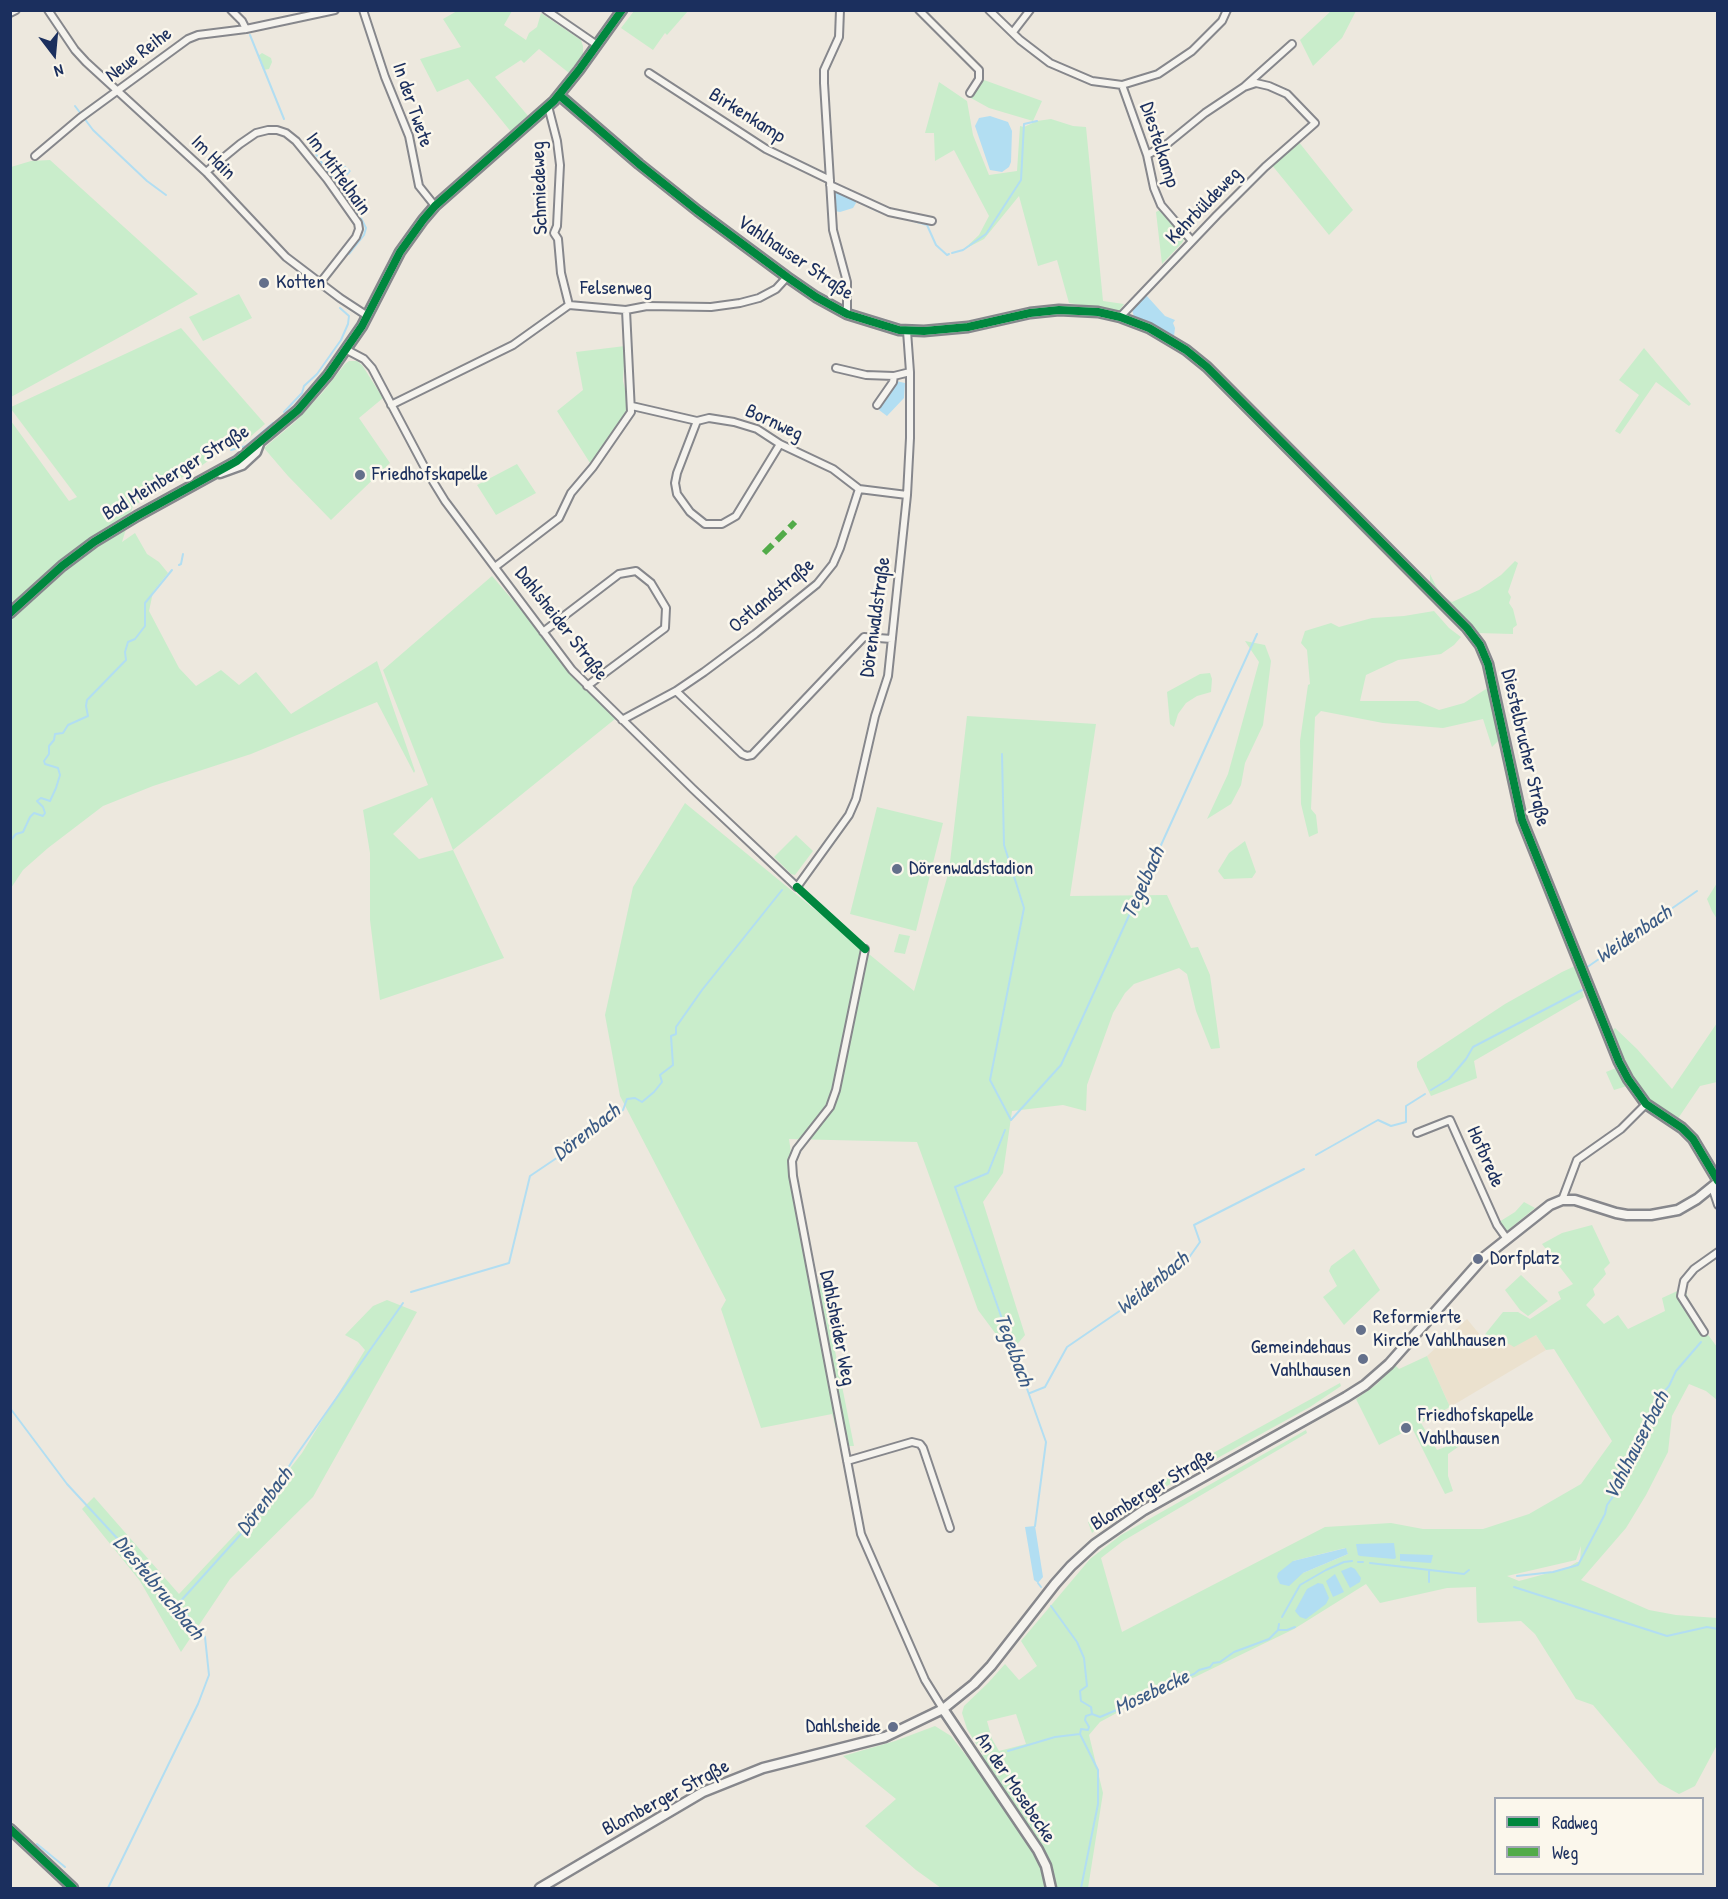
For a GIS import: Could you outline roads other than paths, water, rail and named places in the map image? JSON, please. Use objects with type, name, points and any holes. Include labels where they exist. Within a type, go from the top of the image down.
[{"type":"street","points":[[10,13],[16,10]]},
{"type":"street","name":"Im Hain","points":[[48,10],[75,50],[206,172],[286,257],[365,317]]},
{"type":"street","points":[[231,10],[242,21],[246,29]]},
{"type":"street","name":"Neue Reihe","points":[[35,156],[86,113],[188,39],[198,35],[246,29],[335,10]]},
{"type":"street","name":"In der Twete","points":[[363,10],[385,77],[410,136],[419,186],[435,206]]},
{"type":"street","points":[[546,10],[597,45]]},
{"type":"street","name":"Bad Meinberger Straße","points":[[10,613],[62,566],[94,542],[237,461],[298,411],[328,375],[345,349],[345,343],[351,333],[365,317],[400,252],[435,206],[560,95],[622,10]]},
{"type":"street","points":[[840,10],[839,37],[824,70],[824,83],[833,230],[847,282],[847,314]]},
{"type":"street","points":[[919,10],[979,70],[979,79],[970,93]]},
{"type":"street","points":[[989,10],[1050,63],[1092,81],[1122,85],[1158,74],[1191,51],[1222,21],[1227,10]]},
{"type":"street","points":[[1013,33],[1030,10]]},
{"type":"street","points":[[1147,155],[1167,144],[1244,87],[1292,45]]},
{"type":"street","name":"Birkenkamp","points":[[649,73],[766,149],[830,183],[889,212],[932,220]]},
{"type":"street","name":"Kehrbüldeweg","points":[[1120,317],[1265,167],[1315,123],[1287,94],[1256,83],[1244,87]]},
{"type":"street","name":"Diestelkamp","points":[[1122,85],[1147,155],[1154,188],[1161,205],[1192,241]]},
{"type":"street","name":"Vahlhauser Straße","points":[[560,95],[639,164],[787,277],[816,297],[847,314],[907,331],[950,330],[1030,313],[1059,310],[1087,311],[1120,317],[1160,333]]},
{"type":"street","name":"Schmiedeweg","points":[[548,106],[557,141],[560,165],[557,226],[554,233],[558,239],[561,273],[569,305]]},
{"type":"street","name":"Im Mittelhain","points":[[206,172],[256,133],[277,130],[286,133],[296,141],[358,223],[359,230],[356,237],[320,283]]},
{"type":"street","name":"Felsenweg","points":[[391,405],[513,345],[569,305],[626,310],[647,306],[711,307],[759,298],[776,289],[787,277]]},
{"type":"street","points":[[495,567],[559,518],[571,493],[627,420],[632,406],[628,377],[626,310]]},
{"type":"street","name":"Dörenwaldstraße","points":[[797,887],[849,815],[856,799],[875,716],[888,676],[907,495],[910,372],[907,331]]},
{"type":"street","name":"Diestelbrucher Straße","points":[[1160,333],[1207,367],[1467,628],[1480,645],[1488,664],[1522,820],[1618,1062],[1646,1104],[1686,1131],[1700,1149],[1716,1184]]},
{"type":"street","name":"Dahlsheider Straße","points":[[345,349],[364,359],[372,368],[445,501],[543,632],[587,686],[797,887]]},
{"type":"street","points":[[836,368],[866,375],[894,376],[910,372]]},
{"type":"street","points":[[877,405],[894,376]]},
{"type":"street","name":"Bornweg","points":[[632,406],[697,421],[709,418],[757,429],[780,444],[833,469],[859,489]]},
{"type":"street","points":[[697,421],[675,483],[677,494],[690,512],[705,524],[722,524],[736,516],[780,444]]},
{"type":"street","points":[[859,489],[907,495]]},
{"type":"street","name":"Ostlandstraße","points":[[622,720],[676,691],[755,634],[826,575],[840,548],[859,489]]},
{"type":"street","points":[[543,632],[619,574],[627,571],[636,572],[651,582],[666,608],[665,628],[587,686]]},
{"type":"street","points":[[676,691],[742,754],[747,756],[752,754],[864,638],[892,639]]},
{"type":"street","name":"Dahlsheider Weg","points":[[865,949],[836,1090],[830,1107],[797,1149],[792,1161],[809,1268],[861,1534],[925,1680],[943,1709]]},
{"type":"street","points":[[1646,1104],[1621,1129],[1577,1160],[1562,1200],[1575,1200],[1627,1215],[1651,1215],[1678,1210],[1716,1184]]},
{"type":"street","name":"Hofbrede","points":[[1417,1133],[1450,1120],[1497,1226],[1507,1239]]},
{"type":"street","points":[[1716,1184],[1718,1205]]},
{"type":"street","name":"Blomberger Straße","points":[[540,1888],[703,1792],[763,1768],[885,1737],[943,1709],[974,1684],[991,1666],[1055,1584],[1095,1544],[1144,1510],[1365,1385],[1389,1364],[1480,1261],[1550,1205],[1562,1200]]},
{"type":"street","points":[[1704,1332],[1682,1296],[1684,1281],[1694,1269],[1718,1252]]},
{"type":"street","points":[[847,1461],[912,1442],[920,1444],[950,1528]]},
{"type":"street","name":"An der Mosebecke","points":[[943,1709],[1038,1850],[1046,1866],[1051,1888]]},
{"type":"street","points":[[10,1829],[73,1888]]},
{"type":"water","points":[[990,116],[1008,122],[1012,131],[1011,162],[1009,167],[1002,172],[990,170],[975,126],[979,118]]},
{"type":"water","points":[[342,163],[351,171],[341,183],[330,169]]},
{"type":"water","points":[[833,192],[854,198],[856,203],[853,208],[840,212],[835,211]]},
{"type":"water","points":[[1146,295],[1165,316],[1175,320],[1173,323],[1174,336],[1134,317],[1132,310]]},
{"type":"water","points":[[896,381],[905,383],[904,398],[887,416],[879,410]]},
{"type":"water","points":[[1035,1526],[1043,1577],[1038,1583],[1034,1580],[1025,1527]]},
{"type":"water","points":[[1394,1543],[1396,1558],[1394,1559],[1360,1556],[1356,1544]]},
{"type":"water","points":[[1346,1548],[1348,1554],[1303,1573],[1289,1586],[1280,1584],[1278,1573],[1293,1561]]},
{"type":"water","points":[[1400,1554],[1433,1555],[1431,1563],[1400,1561]]},
{"type":"water","points":[[1351,1567],[1361,1578],[1360,1582],[1350,1588],[1341,1571]]},
{"type":"water","points":[[1335,1574],[1344,1592],[1333,1597],[1326,1581]]},
{"type":"water","points":[[1318,1583],[1323,1584],[1329,1598],[1326,1604],[1306,1619],[1300,1617],[1295,1611],[1307,1589]]},
{"type":"waterway","name":"Diestelbruchbach","points":[[250,35],[284,119]]},
{"type":"waterway","points":[[75,106],[93,130],[147,181],[166,195]]},
{"type":"waterway","points":[[952,253],[963,250],[986,234],[1021,180],[1024,124],[1037,121]]},
{"type":"waterway","name":"Diestelbruchbach","points":[[310,146],[366,228],[364,235],[349,254]]},
{"type":"waterway","points":[[855,200],[880,212]]},
{"type":"waterway","points":[[907,219],[927,225],[936,245],[947,255],[949,254]]},
{"type":"waterway","name":"Diestelbruchbach","points":[[284,412],[302,393],[304,386],[317,374],[341,340],[349,316],[340,308]]},
{"type":"waterway","name":"Diestelbruchbach","points":[[231,450],[246,446],[273,423]]},
{"type":"waterway","name":"Diestelbruchbach","points":[[179,565],[183,554]]},
{"type":"waterway","name":"Diestelbruchbach","points":[[10,841],[16,834],[23,832],[34,813],[43,816],[45,813],[43,807],[37,801],[41,798],[50,801],[56,788],[60,775],[58,768],[45,764],[44,761],[49,754],[49,746],[55,734],[63,733],[68,725],[88,716],[87,700],[126,660],[125,652],[128,642],[135,639],[145,626],[145,603],[172,570]]},
{"type":"waterway","name":"Tegelbach","points":[[1002,754],[1004,845],[1024,908],[990,1080],[1011,1120],[1061,1065],[1257,634]]},
{"type":"waterway","name":"Dörenbach","points":[[411,1292],[509,1263],[530,1176],[623,1110],[627,1099],[635,1098],[642,1102],[654,1092],[662,1082],[660,1075],[673,1065],[671,1036],[676,1034],[676,1027],[702,990],[782,890]]},
{"type":"waterway","name":"Weidenbach","points":[[1586,970],[1697,891]]},
{"type":"waterway","name":"Weidenbach","points":[[1431,1090],[1449,1079],[1473,1047],[1582,990]]},
{"type":"waterway","name":"Weidenbach","points":[[1316,1155],[1378,1120],[1391,1126],[1406,1122],[1406,1106],[1425,1094]]},
{"type":"waterway","name":"Tegelbach","points":[[1005,1130],[988,1173],[955,1187],[1046,1442],[1035,1526]]},
{"type":"waterway","name":"Weidenbach","points":[[1030,1393],[1045,1387],[1067,1347],[1159,1284],[1188,1259],[1200,1242],[1194,1225],[1304,1169]]},
{"type":"waterway","name":"Dörenbach","points":[[178,1604],[259,1514],[293,1460],[403,1303]]},
{"type":"waterway","name":"Vahlhauserbach","points":[[1517,1576],[1553,1572],[1578,1565],[1605,1514],[1607,1505],[1619,1488],[1620,1472],[1639,1449],[1641,1439],[1647,1431],[1645,1422],[1656,1401],[1669,1386],[1676,1371],[1701,1342]]},
{"type":"waterway","name":"Diestelbruchbach","points":[[10,1408],[67,1484],[178,1604],[205,1637],[209,1675],[198,1704],[108,1888]]},
{"type":"waterway","name":"Mosebecke","points":[[1282,1617],[1300,1585],[1326,1570],[1352,1561]]},
{"type":"waterway","name":"Mosebecke","points":[[1358,1562],[1363,1562]]},
{"type":"waterway","name":"Mosebecke","points":[[1370,1563],[1464,1574],[1469,1570]]},
{"type":"waterway","points":[[1429,1570],[1429,1582]]},
{"type":"waterway","name":"Tegelbach","points":[[1038,1583],[1041,1587]]},
{"type":"waterway","name":"Mosebecke","points":[[1514,1587],[1667,1636],[1707,1627],[1718,1629]]},
{"type":"waterway","name":"Tegelbach","points":[[1051,1606],[1077,1642],[1084,1658],[1087,1686],[1080,1691],[1081,1701],[1091,1707],[1092,1714]]},
{"type":"waterway","name":"Mosebecke","points":[[1081,1888],[1098,1804],[1098,1770],[1080,1734],[1081,1729],[1088,1730],[1086,1716],[1092,1714],[1100,1717],[1159,1692],[1175,1681],[1210,1667],[1213,1663],[1220,1662],[1234,1652],[1269,1639],[1278,1630],[1279,1624]]},
{"type":"waterway","points":[[1278,1630],[1295,1627]]},
{"type":"waterway","points":[[1008,1751],[1055,1737],[1080,1734]]},
{"type":"waterway","points":[[37,1844],[65,1867]]},
{"type":"place","name":"Kotten","points":[[264,283]]},
{"type":"place","name":"Friedhofskapelle","points":[[360,475]]},
{"type":"place","name":"Dörenwaldstadion","points":[[897,869]]},
{"type":"place","name":"Dorfplatz","points":[[1478,1259]]},
{"type":"place","name":"Reformierte Kirche Vahlhausen","points":[[1361,1330]]},
{"type":"place","name":"Gemeindehaus Vahlhausen","points":[[1363,1359]]},
{"type":"place","name":"Friedhofskapelle Vahlhausen","points":[[1406,1428]]},
{"type":"place","name":"Dahlsheide","points":[[893,1727]]}]
